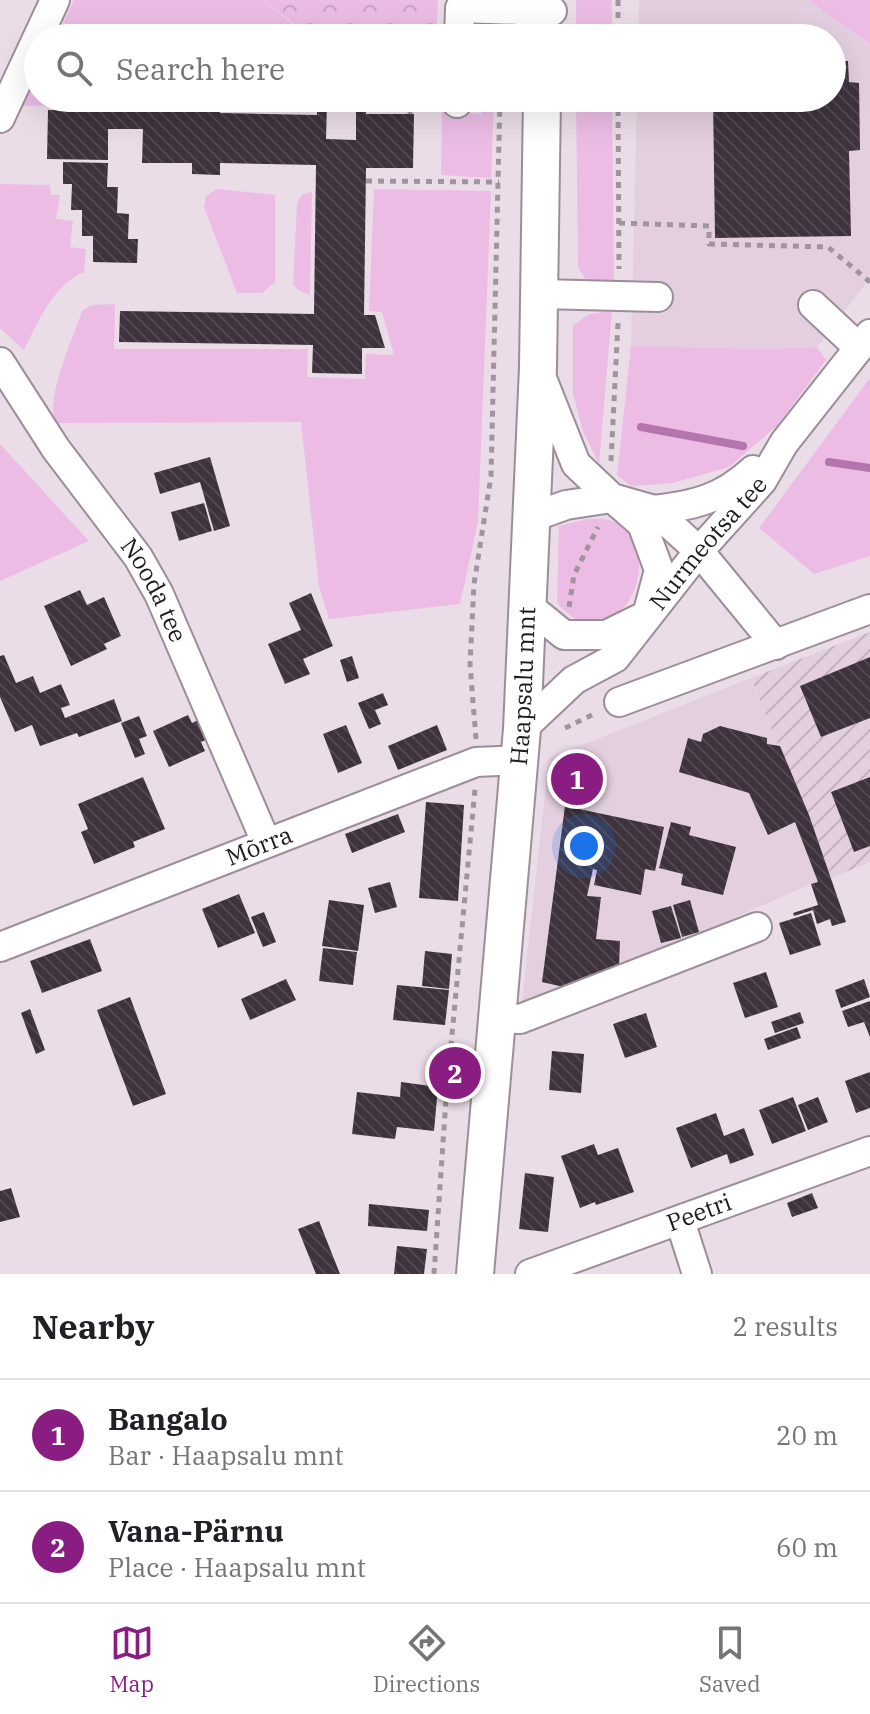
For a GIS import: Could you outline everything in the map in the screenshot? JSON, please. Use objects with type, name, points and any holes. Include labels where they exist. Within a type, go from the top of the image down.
[{"type":"main road","name":"Haapsalu mnt","points":[[475,1274],[521,744],[538,367],[542,112]]},
{"type":"street","points":[[44,24],[55,0]]},
{"type":"street","points":[[459,24],[460,8],[542,16]]},
{"type":"street","points":[[0,118],[24,67]]},
{"type":"street","points":[[540,294],[658,297]]},
{"type":"street","points":[[813,305],[865,341]]},
{"type":"street","name":"Nurmeotsa tee","points":[[521,744],[574,680],[615,658],[699,551],[762,481],[784,443],[865,341]]},
{"type":"street","name":"Nooda tee","points":[[0,362],[56,449],[138,557],[159,594],[266,842]]},
{"type":"street","points":[[526,604],[564,635],[606,635],[647,615],[659,570],[642,524],[576,464],[538,367]]},
{"type":"street","points":[[533,517],[566,505],[612,498],[654,510],[693,505],[731,490],[784,443]]},
{"type":"street","points":[[654,510],[699,551],[776,645]]},
{"type":"street","points":[[619,702],[870,609]]},
{"type":"street","name":"Mõrra","points":[[0,947],[521,744]]},
{"type":"street","points":[[499,1018],[520,1019],[757,927]]},
{"type":"street","name":"Peetri","points":[[530,1274],[870,1151]]},
{"type":"street","points":[[680,1221],[697,1274]]},
{"type":"path","points":[[618,0],[618,24]]},
{"type":"path","points":[[476,728],[470,664],[471,627],[474,584],[491,476],[500,112]]},
{"type":"path","points":[[564,635],[574,575],[612,498],[610,469],[619,296],[618,112]]},
{"type":"path","points":[[366,181],[499,182]]},
{"type":"path","points":[[619,223],[709,226],[709,244],[828,247],[870,282]]},
{"type":"path","points":[[561,730],[619,702]]},
{"type":"path","points":[[434,1274],[476,762]]},
{"type":"shaded area","points":[[639,0],[808,0],[842,24],[638,24]]},
{"type":"shaded area","points":[[846,27],[870,44],[870,278],[817,347],[631,346],[637,112],[846,112]]},
{"type":"shaded area","points":[[870,632],[870,862],[832,878],[751,678]]},
{"type":"shaded area","points":[[751,678],[832,878],[811,884],[521,1011],[549,758]]},
{"type":"green space","points":[[74,0],[262,0],[293,24],[63,24]]},
{"type":"green space","points":[[262,0],[438,0],[437,24],[295,24]]},
{"type":"green space","points":[[576,0],[612,0],[612,24],[576,24]]},
{"type":"green space","points":[[808,0],[870,0],[870,44],[846,24]]},
{"type":"green space","points":[[442,112],[493,112],[491,178],[441,175]]},
{"type":"green space","points":[[576,112],[612,112],[614,285],[587,281],[578,268]]},
{"type":"green space","points":[[0,184],[50,185],[51,195],[60,195],[56,219],[73,221],[70,247],[86,249],[84,272],[55,295],[24,350],[0,328]]},
{"type":"green space","points":[[217,189],[275,195],[275,282],[262,293],[237,293],[204,207],[206,196]]},
{"type":"green space","points":[[374,189],[491,191],[478,522],[460,604],[329,619],[319,586],[301,422],[56,423],[54,399],[82,311],[92,305],[115,304],[114,349],[308,349],[307,377],[365,379],[366,354],[394,355],[382,312],[369,311]]},
{"type":"green space","points":[[312,192],[310,295],[293,284],[297,205],[302,196]]},
{"type":"green space","points":[[612,311],[599,464],[583,431],[573,394],[573,325],[590,314]]},
{"type":"green space","points":[[631,346],[817,347],[826,360],[777,426],[729,467],[673,483],[631,486],[617,475]]},
{"type":"green space","points":[[870,378],[870,556],[814,574],[759,528]]},
{"type":"green space","points":[[0,444],[89,541],[0,581]]},
{"type":"green space","points":[[587,519],[609,520],[626,530],[635,544],[639,560],[633,594],[623,608],[610,618],[594,621],[576,619],[557,603],[559,526]]},
{"type":"building","points":[[848,61],[849,82],[859,83],[860,150],[849,151],[851,236],[715,238],[713,112],[846,112]]},
{"type":"building","points":[[48,112],[317,115],[317,112],[327,112],[326,139],[356,140],[356,112],[414,114],[413,168],[366,168],[364,315],[375,315],[385,348],[362,348],[362,374],[312,373],[313,345],[119,342],[120,311],[314,314],[316,165],[220,163],[220,175],[192,174],[192,163],[142,163],[143,129],[108,129],[108,160],[47,159]]},
{"type":"building","points":[[63,162],[108,163],[107,187],[118,187],[117,213],[129,214],[128,239],[138,239],[137,263],[93,262],[93,236],[82,236],[82,210],[71,210],[72,184],[63,184]]},
{"type":"building","points":[[210,457],[230,526],[214,531],[200,482],[160,494],[154,473]]},
{"type":"building","points":[[204,503],[212,531],[179,541],[171,512]]},
{"type":"building","points":[[80,590],[87,605],[104,597],[121,636],[104,644],[107,649],[71,666],[44,606]]},
{"type":"building","points":[[311,593],[333,646],[303,659],[310,674],[285,684],[268,644],[301,630],[289,603]]},
{"type":"building","points":[[4,655],[16,683],[33,676],[40,693],[61,684],[70,705],[61,708],[65,718],[114,699],[122,721],[79,737],[77,733],[40,746],[32,725],[15,732],[0,697],[0,656]]},
{"type":"building","points":[[352,656],[359,678],[347,682],[340,660]]},
{"type":"building","points":[[870,657],[870,718],[821,737],[800,686]]},
{"type":"building","points":[[383,693],[388,705],[375,710],[381,724],[369,729],[358,703]]},
{"type":"building","points":[[188,715],[192,723],[198,720],[206,740],[201,742],[205,751],[169,767],[153,731]]},
{"type":"building","points":[[139,716],[147,736],[139,739],[145,754],[135,758],[121,723]]},
{"type":"building","points":[[346,725],[362,763],[338,773],[323,734]]},
{"type":"building","points":[[437,725],[447,750],[398,770],[388,746]]},
{"type":"building","points":[[720,726],[767,738],[767,744],[780,746],[809,815],[846,922],[832,926],[830,919],[817,924],[813,910],[794,916],[793,913],[818,905],[811,884],[818,882],[795,822],[768,835],[749,793],[679,772],[688,738],[701,742],[703,734]]},
{"type":"building","points":[[143,777],[165,829],[133,842],[135,847],[94,864],[81,832],[88,829],[78,804]]},
{"type":"building","points":[[870,777],[870,846],[854,852],[831,792]]},
{"type":"building","points":[[426,802],[464,805],[458,901],[419,898]]},
{"type":"building","points":[[565,806],[664,827],[655,871],[645,869],[641,895],[594,885],[597,870],[593,869],[587,896],[601,897],[596,939],[620,941],[619,966],[568,988],[542,982]]},
{"type":"building","points":[[398,814],[405,832],[352,853],[345,834]]},
{"type":"building","points":[[671,822],[691,827],[689,835],[736,847],[723,895],[681,885],[683,874],[659,868]]},
{"type":"building","points":[[390,882],[397,907],[375,913],[368,888]]},
{"type":"building","points":[[239,894],[255,933],[218,948],[202,909]]},
{"type":"building","points":[[329,900],[364,905],[358,951],[322,946]]},
{"type":"building","points":[[690,900],[699,932],[682,937],[673,905]]},
{"type":"building","points":[[671,906],[681,938],[661,943],[652,911]]},
{"type":"building","points":[[264,912],[276,942],[263,947],[251,917]]},
{"type":"building","points":[[811,913],[821,945],[790,955],[779,923]]},
{"type":"building","points":[[90,939],[102,971],[42,993],[30,961]]},
{"type":"building","points":[[323,948],[357,952],[353,985],[319,981]]},
{"type":"building","points":[[425,951],[452,954],[449,989],[422,986]]},
{"type":"building","points":[[766,972],[778,1007],[745,1018],[733,983]]},
{"type":"building","points":[[286,979],[296,1000],[250,1020],[241,999]]},
{"type":"building","points":[[864,979],[870,997],[841,1008],[835,990]]},
{"type":"building","points":[[397,985],[449,990],[445,1025],[393,1020]]},
{"type":"building","points":[[130,997],[166,1094],[133,1106],[97,1010]]},
{"type":"building","points":[[870,1001],[870,1037],[864,1022],[848,1027],[842,1011]]},
{"type":"building","points":[[30,1009],[45,1050],[36,1054],[21,1013]]},
{"type":"building","points":[[800,1012],[804,1023],[775,1033],[771,1022]]},
{"type":"building","points":[[646,1013],[657,1047],[625,1058],[613,1024]]},
{"type":"building","points":[[797,1027],[801,1038],[768,1050],[764,1039]]},
{"type":"building","points":[[552,1051],[584,1054],[581,1093],[549,1090]]},
{"type":"building","points":[[870,1072],[870,1108],[856,1113],[845,1081]]},
{"type":"building","points":[[401,1082],[438,1087],[434,1131],[397,1127],[395,1139],[352,1134],[357,1092],[400,1097]]},
{"type":"building","points":[[793,1097],[806,1131],[772,1144],[759,1110]]},
{"type":"building","points":[[818,1097],[828,1122],[808,1130],[798,1105]]},
{"type":"building","points":[[716,1113],[724,1136],[744,1128],[754,1155],[730,1164],[727,1154],[691,1168],[676,1128]]},
{"type":"building","points":[[594,1144],[598,1155],[618,1148],[634,1192],[580,1208],[561,1156]]},
{"type":"building","points":[[525,1173],[554,1177],[548,1232],[519,1229]]},
{"type":"building","points":[[11,1188],[20,1217],[0,1222],[0,1191]]},
{"type":"building","points":[[812,1193],[818,1208],[792,1217],[787,1203]]},
{"type":"building","points":[[369,1204],[429,1210],[427,1231],[368,1226]]},
{"type":"building","points":[[319,1221],[340,1274],[316,1274],[298,1229]]},
{"type":"building","points":[[397,1246],[427,1249],[424,1274],[394,1274]]},
{"type":"waterway","points":[[641,427],[743,446]]},
{"type":"waterway","points":[[829,462],[870,468]]},
{"type":"place","name":"Bangalo","points":[[577,779]]},
{"type":"place","name":"Vana-Pärnu","points":[[455,1073]]}]
